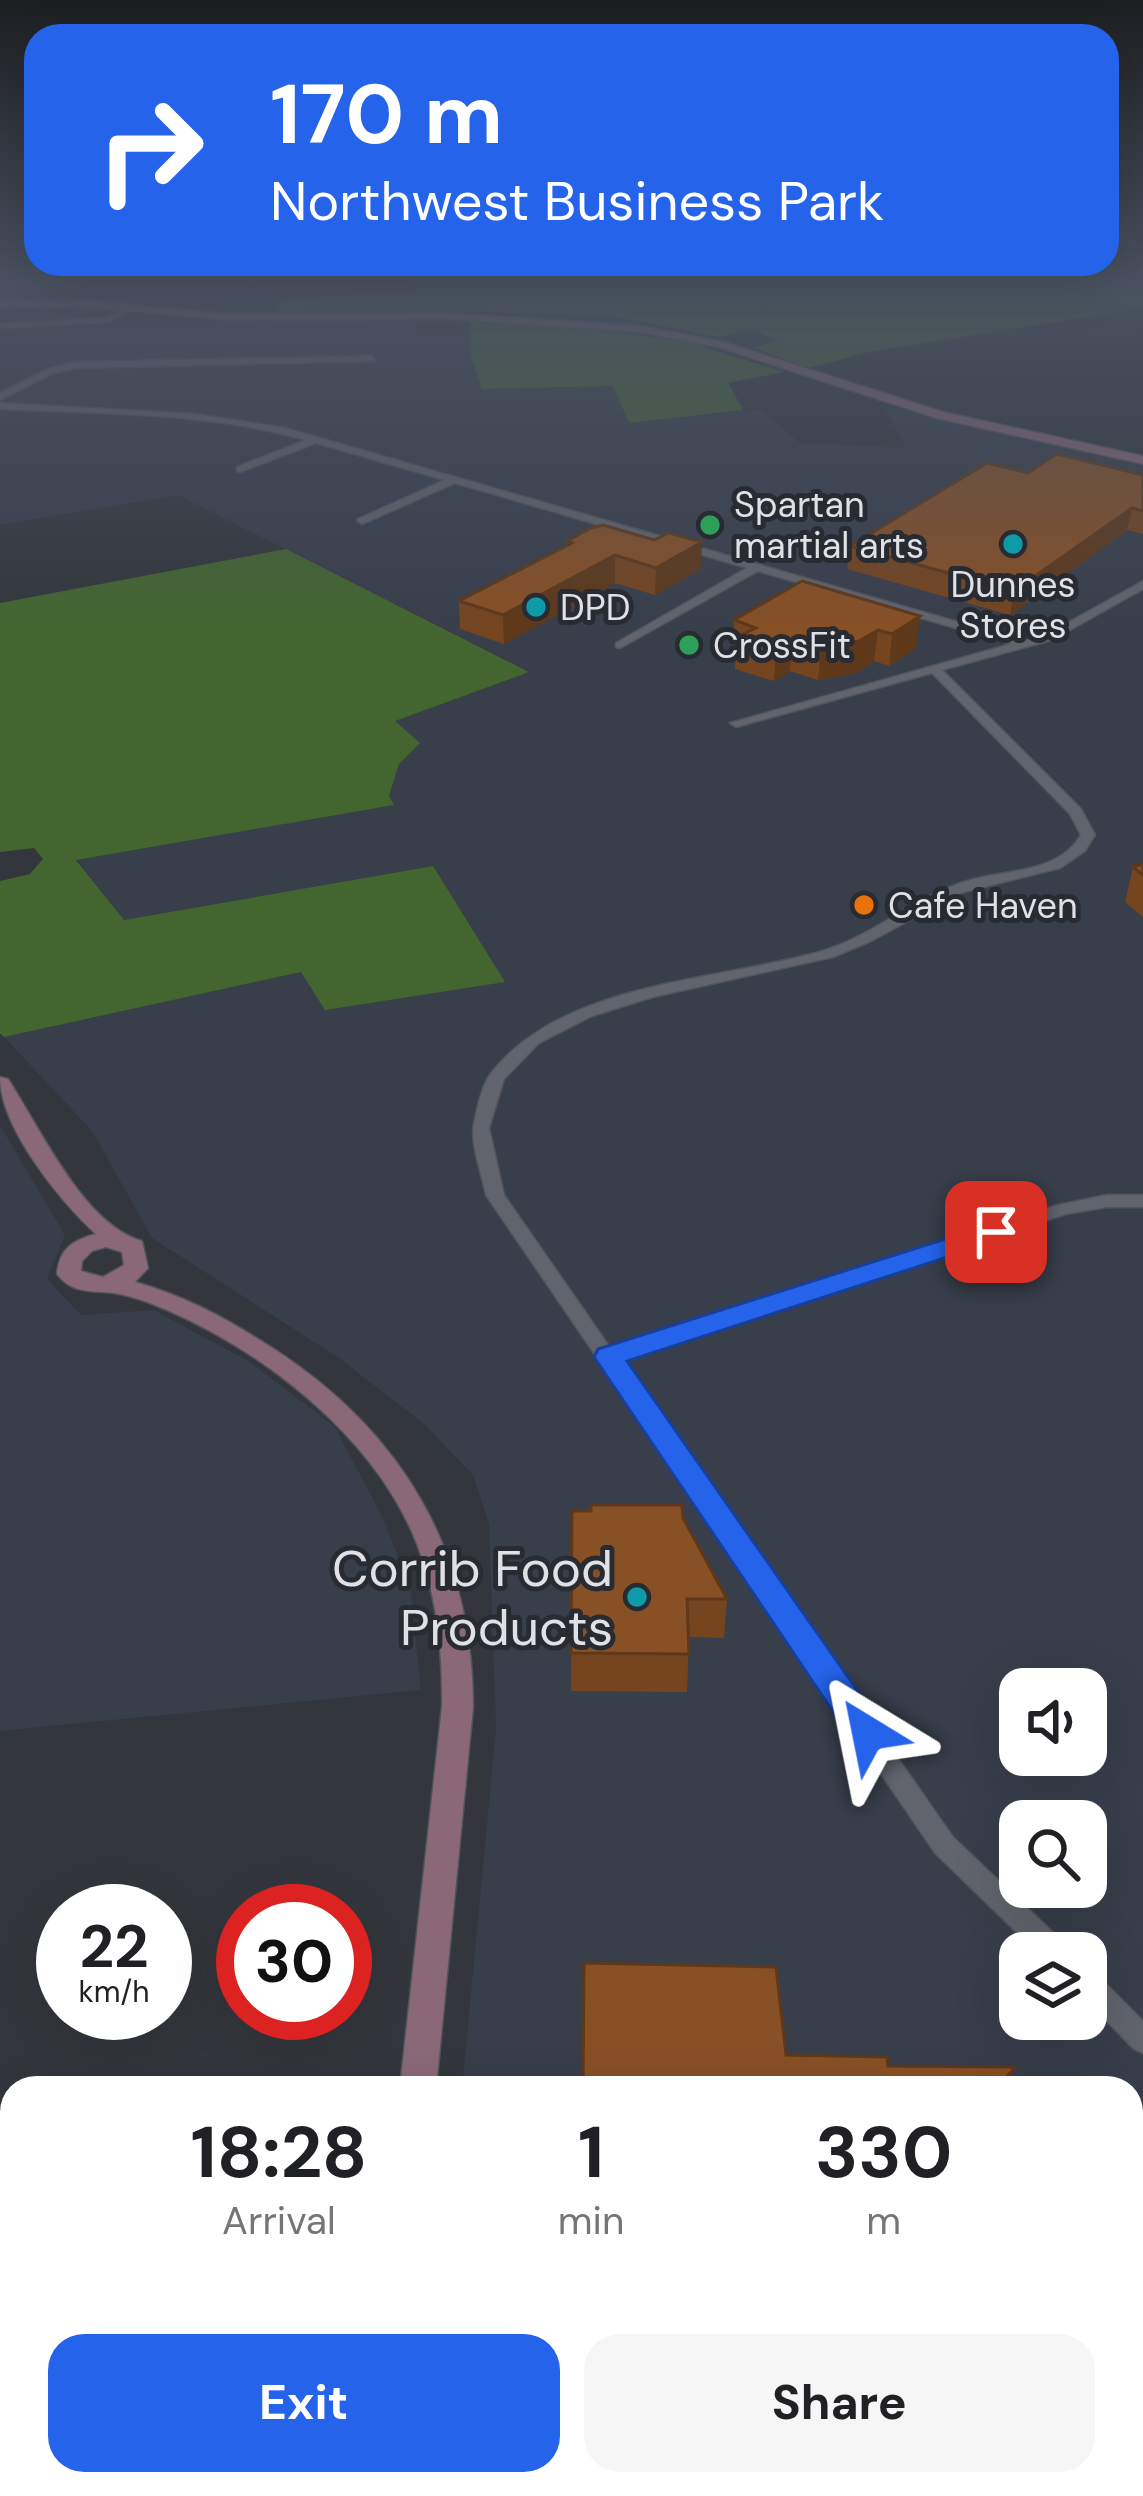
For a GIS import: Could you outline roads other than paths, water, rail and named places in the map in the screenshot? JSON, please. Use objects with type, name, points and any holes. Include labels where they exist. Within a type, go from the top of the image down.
[{"type":"street","points":[[885,398],[1143,460]]},
{"type":"street","points":[[0,402],[220,419],[315,440],[1026,645]]},
{"type":"street","points":[[240,470],[315,440]]},
{"type":"street","points":[[362,521],[454,480]]},
{"type":"street","points":[[583,539],[609,526]]},
{"type":"street","points":[[620,645],[757,567]]},
{"type":"street","points":[[736,723],[1048,638],[1143,584]]},
{"type":"street","points":[[936,670],[1076,812],[1088,835],[1083,847],[1055,864],[938,896],[896,917],[859,944],[824,956],[593,1008],[532,1040],[495,1081],[481,1119],[479,1146],[490,1183],[944,1845],[1034,1932]]},
{"type":"street","points":[[0,1084],[72,1199],[117,1240],[134,1247],[139,1260],[179,1305]]},
{"type":"street","points":[[72,1199],[80,1231],[78,1250],[68,1266],[74,1280],[91,1286],[112,1284],[130,1275],[139,1260]]},
{"type":"street","points":[[608,1357],[1064,1209],[1107,1201],[1143,1201]]},
{"type":"street","points":[[78,1250],[95,1241],[117,1240]]},
{"type":"street","points":[[112,1284],[179,1305],[282,1364],[345,1416],[387,1463],[422,1518],[445,1589],[457,1660],[455,1749],[419,2076]]},
{"type":"street","points":[[1107,2001],[1140,2032]]},
{"type":"place","name":"Spartan martial arts","points":[[710,525]]},
{"type":"place","name":"Dunnes Stores","points":[[1013,544]]},
{"type":"place","name":"DPD","points":[[536,607]]},
{"type":"place","name":"CrossFit","points":[[689,645]]},
{"type":"place","name":"Cafe Haven","points":[[864,905]]},
{"type":"place","name":"Corrib Food Products","points":[[637,1597]]}]
